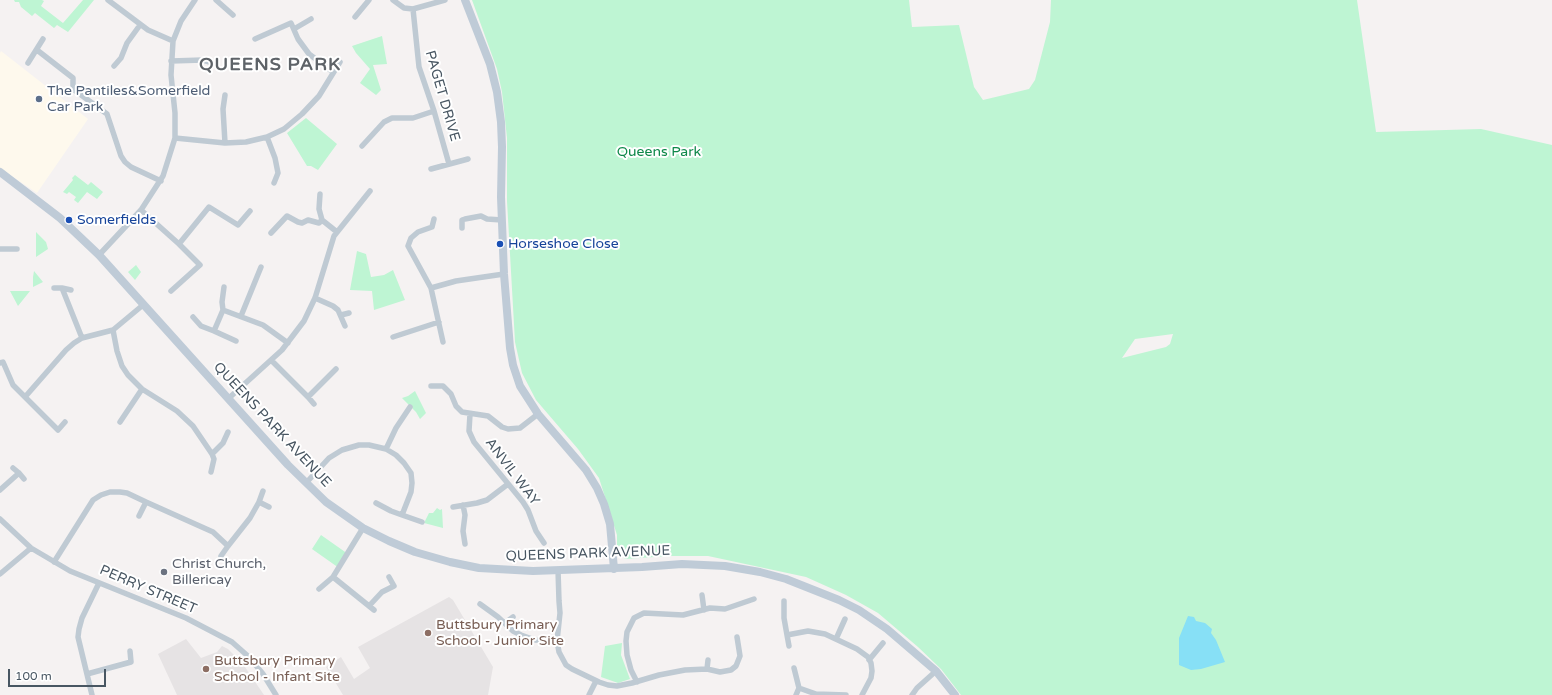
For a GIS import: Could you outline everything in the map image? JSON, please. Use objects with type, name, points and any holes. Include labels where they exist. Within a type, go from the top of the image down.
[{"type":"street","points":[[108,0],[140,24],[156,34],[173,41]]},
{"type":"street","points":[[99,255],[141,210],[161,181],[175,138],[175,113],[171,86],[173,41],[181,21],[195,0]]},
{"type":"street","points":[[216,0],[233,15]]},
{"type":"street","points":[[355,17],[369,0]]},
{"type":"street","points":[[393,0],[404,8],[413,9],[445,0]]},
{"type":"street","points":[[465,0],[490,64],[497,92],[502,141],[504,274],[510,348],[513,365],[520,386],[538,414],[586,470],[597,488],[610,524],[614,568]]},
{"type":"street","name":"PAGET DRIVE","points":[[413,9],[417,58],[449,164]]},
{"type":"street","points":[[294,29],[311,20]]},
{"type":"street","points":[[255,39],[291,23],[301,43],[309,54],[333,72]]},
{"type":"street","points":[[114,66],[121,58],[128,43],[140,24]]},
{"type":"street","points":[[28,63],[43,40]]},
{"type":"street","points":[[37,50],[73,78],[73,89],[107,114],[121,156],[126,162],[131,167],[161,181]]},
{"type":"street","points":[[171,61],[203,60],[216,64]]},
{"type":"street","points":[[175,138],[224,143],[246,142],[267,137],[284,129],[302,114],[319,96],[340,62]]},
{"type":"street","points":[[224,143],[223,110],[225,95]]},
{"type":"street","points":[[362,146],[384,122],[392,118],[414,118],[434,111]]},
{"type":"street","points":[[267,137],[275,158],[278,173],[274,183]]},
{"type":"street","name":"PAGET DRIVE","points":[[431,169],[468,159]]},
{"type":"street","name":"QUEENS PARK AVENUE","points":[[0,172],[60,218],[99,255],[229,398],[273,449],[326,502],[363,528],[402,547],[450,562],[499,570],[558,570],[682,564],[725,566],[760,572],[793,581],[839,600],[870,618],[907,644],[936,671],[955,695]]},
{"type":"street","points":[[229,398],[272,361],[288,343],[304,321],[316,298],[334,236],[370,191]]},
{"type":"street","points":[[320,194],[319,210],[322,220],[337,232]]},
{"type":"street","points":[[179,244],[210,206],[238,225],[250,211]]},
{"type":"street","points":[[141,210],[200,264],[171,291]]},
{"type":"street","points":[[271,233],[287,216],[298,222],[308,220],[319,223],[322,220]]},
{"type":"street","points":[[462,228],[462,220],[465,218],[481,216],[487,219],[502,220]]},
{"type":"street","points":[[434,219],[432,227],[418,232],[411,238],[408,246],[431,288],[443,342]]},
{"type":"street","points":[[0,249],[17,249]]},
{"type":"street","points":[[241,316],[261,266]]},
{"type":"street","points":[[431,288],[456,281],[504,274]]},
{"type":"street","points":[[214,331],[223,310],[224,287]]},
{"type":"street","points":[[54,288],[71,290]]},
{"type":"street","points":[[62,288],[82,338]]},
{"type":"street","points":[[316,298],[338,310],[345,326]]},
{"type":"street","points":[[25,397],[66,350],[82,338],[113,330],[143,305]]},
{"type":"street","points":[[223,310],[263,325],[288,343]]},
{"type":"street","points":[[341,315],[349,313]]},
{"type":"street","points":[[193,318],[201,326],[236,341]]},
{"type":"street","points":[[393,338],[439,322]]},
{"type":"street","points":[[113,330],[117,351],[122,366],[128,375],[142,389],[177,411],[186,419],[212,454],[214,459],[211,472]]},
{"type":"street","points":[[2,360],[13,386],[58,430],[65,422]]},
{"type":"street","points":[[272,361],[314,404]]},
{"type":"street","points":[[308,397],[336,369]]},
{"type":"street","points":[[431,386],[443,386],[451,394],[456,406],[462,412],[488,416],[502,427],[508,429],[520,428],[538,414]]},
{"type":"street","points":[[120,422],[142,389]]},
{"type":"street","points":[[386,449],[396,428],[410,407]]},
{"type":"street","name":"ANVIL WAY","points":[[470,414],[469,430],[471,436],[523,502],[536,531],[544,543]]},
{"type":"street","points":[[212,454],[223,443],[228,432]]},
{"type":"street","points":[[306,483],[329,458],[342,450],[359,445],[369,445],[386,449],[396,454],[411,474],[412,492],[402,515]]},
{"type":"street","points":[[13,468],[24,479]]},
{"type":"street","points":[[0,490],[19,473]]},
{"type":"street","points":[[453,507],[487,500],[508,484]]},
{"type":"street","points":[[54,562],[93,500],[110,492],[127,493],[212,532],[228,546]]},
{"type":"street","points":[[222,556],[228,546],[247,523],[263,492]]},
{"type":"street","points":[[139,516],[146,502]]},
{"type":"street","points":[[259,502],[269,507]]},
{"type":"street","points":[[376,503],[391,511],[422,522]]},
{"type":"street","points":[[463,505],[465,515],[463,531],[465,544]]},
{"type":"street","name":"PERRY STREET","points":[[0,519],[31,548],[70,571],[186,618],[232,642],[249,657],[263,674],[276,695]]},
{"type":"street","points":[[319,590],[333,577],[363,528]]},
{"type":"street","points":[[0,574],[31,548]]},
{"type":"street","points":[[558,570],[558,601],[560,613],[557,641],[559,652],[566,665],[596,681],[617,686],[694,669],[707,669],[720,672],[731,670],[736,666],[740,656],[737,637]]},
{"type":"street","points":[[333,577],[371,608],[382,592],[394,586],[389,577]]},
{"type":"street","points":[[92,695],[78,637],[79,629],[99,583]]},
{"type":"street","points":[[702,595],[704,610]]},
{"type":"street","points":[[637,682],[629,663],[626,641],[627,632],[634,618],[644,613],[655,612],[683,614],[710,608],[725,608],[754,599]]},
{"type":"street","points":[[784,601],[784,618],[789,646]]},
{"type":"street","points":[[480,604],[513,631],[534,640],[557,641]]},
{"type":"street","points":[[505,623],[513,617]]},
{"type":"street","points":[[836,639],[845,618]]},
{"type":"street","points":[[787,635],[815,631],[836,639],[863,653],[869,660],[872,671],[871,678],[862,695]]},
{"type":"street","points":[[869,660],[883,644]]},
{"type":"street","points":[[87,674],[131,662],[130,651]]},
{"type":"street","points":[[707,669],[708,660]]},
{"type":"street","points":[[794,668],[798,688],[796,695]]},
{"type":"street","points":[[914,695],[936,671]]},
{"type":"street","points":[[589,695],[596,681]]},
{"type":"street","points":[[798,688],[816,694],[846,695]]},
{"type":"shaded area","points":[[1,51],[88,119],[37,193],[0,168]]},
{"type":"shaded area","name":"Buttsbury Primary School - Junior Site","points":[[449,597],[453,600],[493,667],[488,695],[343,695],[326,667],[341,657],[354,679],[370,668],[358,647]]},
{"type":"shaded area","name":"Buttsbury Primary School - Infant Site","points":[[186,639],[201,658],[217,652],[222,646],[228,649],[243,664],[264,695],[177,695],[158,654]]},
{"type":"green space","points":[[14,0],[42,0],[44,1],[41,6],[63,23],[83,0],[94,0],[68,32],[57,25],[54,28],[35,13],[32,16],[21,7],[19,2],[15,2]]},
{"type":"green space","name":"Queens Park","points":[[472,0],[909,0],[912,27],[959,25],[974,87],[983,100],[1029,89],[1035,80],[1050,22],[1051,0],[1357,0],[1376,132],[1481,129],[1552,145],[1552,695],[961,695],[941,669],[878,613],[846,595],[806,577],[708,556],[669,556],[625,559],[617,548],[617,535],[599,478],[578,449],[536,400],[522,373],[515,342],[507,201],[507,138],[502,92],[497,69]],"holes":[[[1173,334],[1170,344],[1166,347],[1122,358],[1135,339]]]},
{"type":"green space","points":[[382,36],[387,64],[373,65],[381,90],[376,95],[360,83],[370,69],[352,46]]},
{"type":"green space","points":[[306,118],[337,144],[318,170],[311,166],[307,166],[287,133]]},
{"type":"green space","points":[[75,175],[88,185],[91,182],[103,192],[97,199],[87,192],[78,203],[74,200],[76,197],[69,192],[67,194],[63,192],[73,180],[72,178]]},
{"type":"green space","points":[[36,232],[46,242],[48,249],[36,257]]},
{"type":"green space","points":[[357,251],[366,254],[371,277],[384,275],[393,270],[405,300],[374,310],[372,291],[350,290]]},
{"type":"green space","points":[[136,265],[141,272],[135,280],[128,272]]},
{"type":"green space","points":[[34,271],[43,282],[33,287],[33,277]]},
{"type":"green space","points":[[10,291],[30,291],[18,306]]},
{"type":"green space","points":[[415,391],[426,413],[420,419],[416,412],[402,398]]},
{"type":"green space","points":[[437,508],[440,510],[442,509],[443,528],[424,523],[429,513],[433,513]]},
{"type":"green space","points":[[321,535],[348,554],[339,568],[312,549]]},
{"type":"green space","points":[[622,643],[621,655],[630,679],[618,683],[601,677],[605,646]]},
{"type":"water","points":[[1188,616],[1194,617],[1196,621],[1205,623],[1212,629],[1211,633],[1216,640],[1225,662],[1201,669],[1191,670],[1179,665],[1179,638]]},
{"type":"place","name":"The Pantiles&Somerfield Car Park","points":[[39,99]]},
{"type":"place","name":"Somerfields","points":[[69,220]]},
{"type":"place","name":"Horseshoe Close","points":[[500,244]]},
{"type":"place","name":"Christ Church, Billericay","points":[[164,572]]},
{"type":"place","name":"Buttsbury Primary School - Junior Site","points":[[428,633]]},
{"type":"place","name":"Buttsbury Primary School - Infant Site","points":[[206,669]]},
{"type":"district","name":"QUEENS PARK","points":[[270,65]]}]
